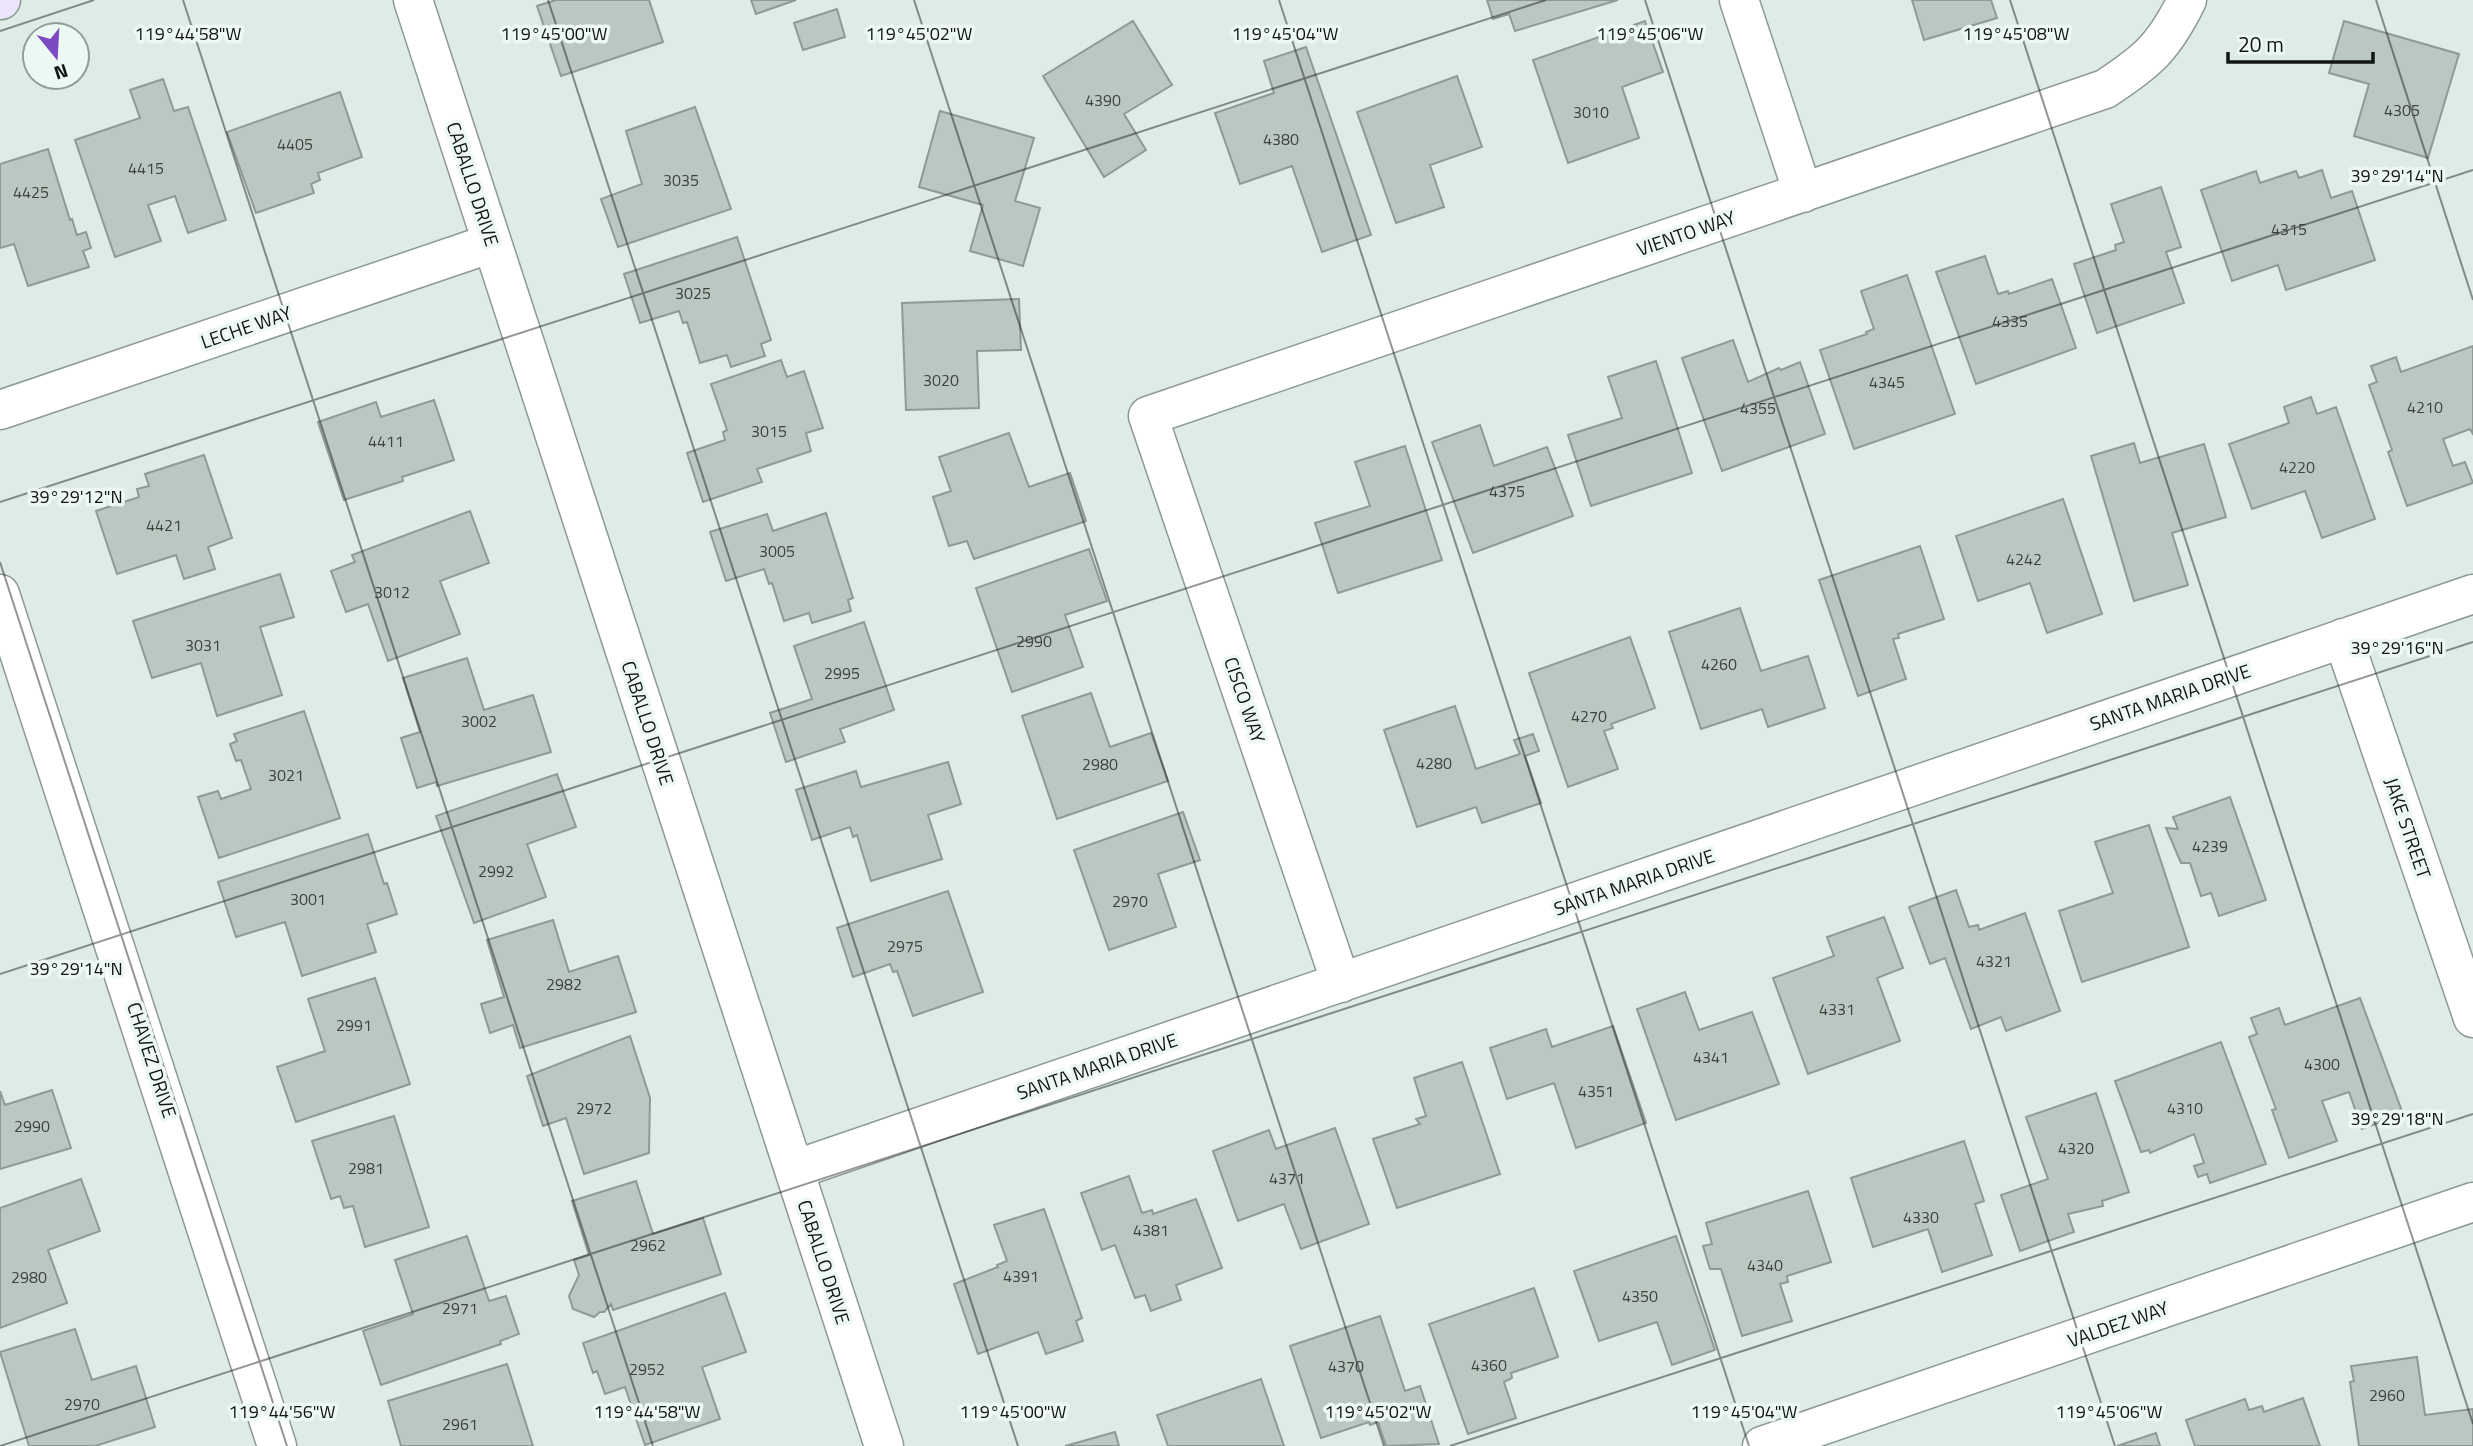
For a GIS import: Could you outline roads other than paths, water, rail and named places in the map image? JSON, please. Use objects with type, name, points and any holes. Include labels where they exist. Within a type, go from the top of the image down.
[{"type":"street","name":"CABALLO DRIVE","points":[[413,0],[884,1446]]},
{"type":"street","points":[[1739,0],[1803,193]]},
{"type":"street","name":"VIENTO WAY","points":[[1148,416],[2105,89],[2141,66],[2171,33],[2187,0]]},
{"type":"street","name":"LECHE WAY","points":[[0,410],[492,243]]},
{"type":"street","name":"CISCO WAY","points":[[1148,416],[1341,983]]},
{"type":"street","name":"CHAVEZ DRIVE","points":[[0,594],[277,1446]]},
{"type":"street","name":"SANTA MARIA DRIVE","points":[[794,1170],[2473,594]]},
{"type":"street","name":"JAKE STREET","points":[[2343,638],[2473,1018]]},
{"type":"street","name":"VALDEZ WAY","points":[[1762,1446],[2473,1202]]}]
